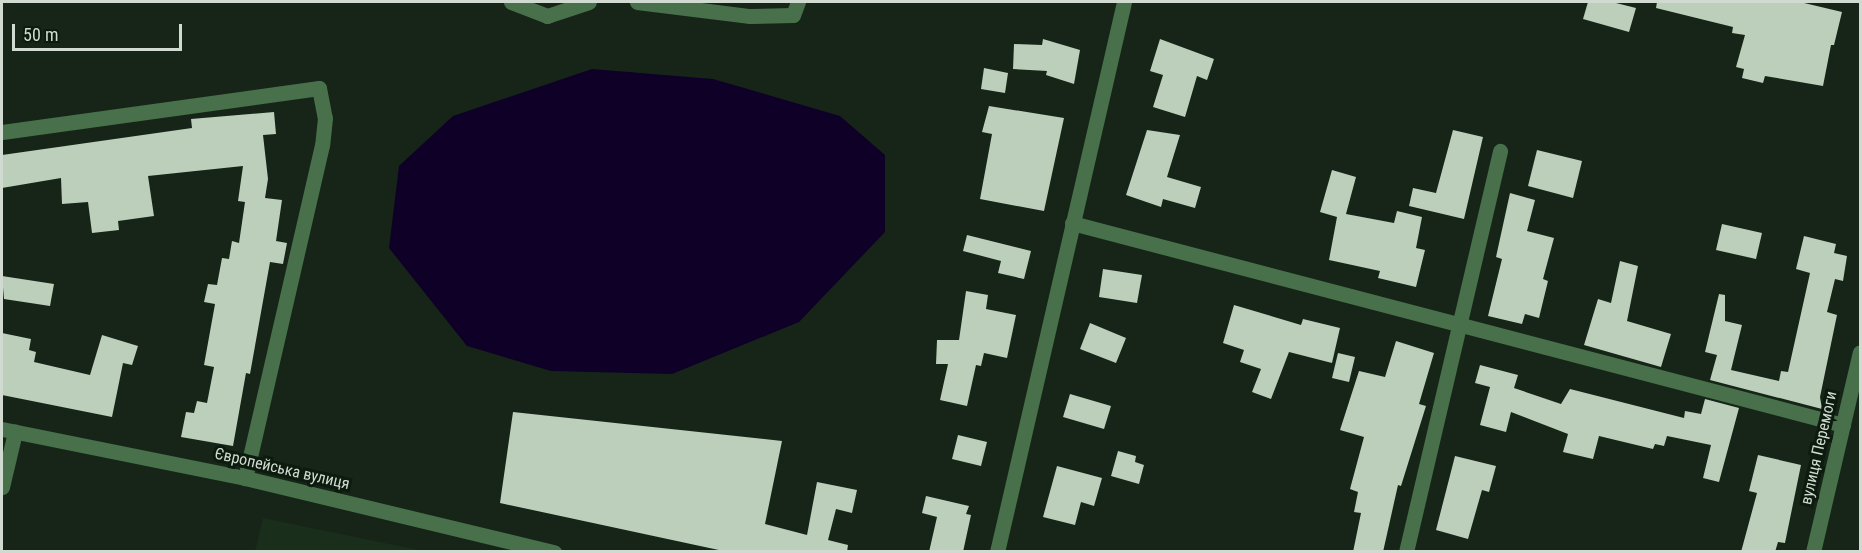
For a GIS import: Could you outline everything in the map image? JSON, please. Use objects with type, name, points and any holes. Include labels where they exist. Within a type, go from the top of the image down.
[{"type":"street","points":[[511,2],[547,16],[589,2]]},
{"type":"street","points":[[637,2],[750,16],[793,15],[798,2]]},
{"type":"street","points":[[997,552],[1124,2]]},
{"type":"street","points":[[2,132],[319,88],[325,117],[322,145],[245,478]]},
{"type":"street","points":[[1406,552],[1500,151]]},
{"type":"street","points":[[1072,223],[1843,425]]},
{"type":"street","name":"вулиця Перемоги","points":[[1813,552],[1860,352]]},
{"type":"street","points":[[2,488],[8,430]]},
{"type":"street","name":"Європейська вулиця","points":[[8,430],[245,478],[554,552]]},
{"type":"shaded area","points":[[592,69],[713,79],[840,116],[885,155],[885,232],[799,322],[672,374],[551,371],[467,346],[389,248],[399,166],[453,116]]},
{"type":"shaded area","points":[[263,518],[423,551],[255,551]]},
{"type":"building","points":[[1588,2],[1612,2],[1636,8],[1629,32],[1583,19]]},
{"type":"building","points":[[1657,2],[1800,2],[1842,12],[1834,45],[1831,45],[1823,86],[1765,76],[1763,83],[1742,78],[1744,69],[1736,67],[1745,35],[1732,33],[1733,27],[1656,8]]},
{"type":"building","points":[[1043,39],[1080,50],[1074,84],[1046,75],[1047,71],[1013,69],[1014,44],[1042,45]]},
{"type":"building","points":[[1160,39],[1214,59],[1207,80],[1197,76],[1185,117],[1153,107],[1163,75],[1150,71]]},
{"type":"building","points":[[984,68],[1008,73],[1005,93],[981,89]]},
{"type":"building","points":[[989,106],[1064,118],[1044,211],[980,199],[992,134],[982,132]]},
{"type":"building","points":[[274,112],[276,134],[263,135],[268,179],[265,198],[282,200],[276,241],[287,243],[283,264],[270,262],[250,374],[246,373],[233,446],[181,437],[186,412],[194,413],[197,401],[207,403],[214,367],[204,365],[215,304],[204,302],[208,284],[217,285],[222,258],[229,259],[232,241],[239,243],[245,202],[238,201],[243,166],[148,176],[154,216],[118,221],[119,230],[92,233],[88,202],[62,204],[61,178],[2,188],[2,155],[192,128],[191,119]]},
{"type":"building","points":[[1147,130],[1180,135],[1167,177],[1201,187],[1195,208],[1163,199],[1161,207],[1126,195]]},
{"type":"building","points":[[1453,130],[1483,137],[1464,219],[1409,206],[1413,188],[1436,193]]},
{"type":"building","points":[[1537,150],[1582,161],[1573,198],[1528,186]]},
{"type":"building","points":[[1332,170],[1356,177],[1346,214],[1394,223],[1397,211],[1422,217],[1416,248],[1425,250],[1416,287],[1378,278],[1380,271],[1329,260],[1337,217],[1320,212]]},
{"type":"building","points":[[1510,193],[1535,200],[1527,231],[1554,238],[1543,279],[1548,281],[1539,318],[1525,314],[1522,324],[1488,316],[1502,259],[1496,257]]},
{"type":"building","points":[[1722,224],[1762,233],[1756,259],[1716,250]]},
{"type":"building","points":[[967,235],[1031,251],[1024,279],[998,273],[1001,261],[963,251]]},
{"type":"building","points":[[1804,236],[1836,244],[1834,253],[1847,256],[1843,281],[1835,279],[1827,312],[1837,315],[1820,397],[1822,409],[1710,380],[1717,355],[1705,352],[1719,294],[1725,295],[1725,321],[1742,325],[1731,370],[1779,381],[1781,371],[1788,372],[1810,273],[1796,269]]},
{"type":"building","points":[[1620,261],[1638,266],[1627,321],[1671,334],[1661,367],[1584,345],[1598,299],[1611,303]]},
{"type":"building","points":[[1103,269],[1142,275],[1137,303],[1099,297]]},
{"type":"building","points":[[2,276],[54,284],[50,306],[4,299]]},
{"type":"building","points":[[966,291],[988,295],[986,309],[1016,315],[1007,358],[984,353],[981,366],[976,365],[967,406],[940,400],[948,364],[936,364],[937,340],[959,340]]},
{"type":"building","points":[[1234,305],[1301,325],[1303,319],[1340,328],[1332,363],[1289,352],[1271,399],[1252,392],[1261,369],[1240,362],[1244,350],[1223,343]]},
{"type":"building","points":[[1090,323],[1126,338],[1116,363],[1080,349]]},
{"type":"building","points":[[2,333],[31,339],[29,350],[36,352],[34,362],[90,375],[102,335],[138,346],[132,365],[123,363],[112,417],[2,395]]},
{"type":"building","points":[[1396,341],[1434,353],[1419,404],[1426,406],[1401,486],[1398,485],[1383,552],[1353,552],[1361,513],[1354,512],[1358,492],[1350,489],[1364,437],[1340,430],[1359,371],[1385,377]]},
{"type":"building","points":[[1338,353],[1355,357],[1349,382],[1332,378]]},
{"type":"building","points":[[1480,365],[1518,375],[1514,388],[1561,404],[1570,389],[1684,418],[1685,411],[1701,414],[1705,399],[1739,408],[1719,482],[1703,478],[1711,445],[1667,436],[1664,446],[1655,444],[1653,449],[1599,436],[1593,459],[1563,452],[1568,434],[1511,412],[1506,432],[1480,425],[1490,387],[1475,383]]},
{"type":"building","points":[[1070,394],[1111,406],[1104,429],[1063,417]]},
{"type":"building","points":[[513,412],[782,441],[765,524],[807,535],[817,482],[857,490],[852,513],[836,509],[828,540],[848,545],[847,552],[728,552],[500,503]]},
{"type":"building","points":[[958,435],[987,442],[981,466],[952,459]]},
{"type":"building","points":[[1118,451],[1136,456],[1135,462],[1144,465],[1139,484],[1111,476]]},
{"type":"building","points":[[1758,455],[1801,465],[1785,543],[1778,542],[1775,552],[1741,552],[1757,493],[1749,491]]},
{"type":"building","points":[[1455,456],[1496,466],[1489,492],[1482,490],[1468,539],[1436,530]]},
{"type":"building","points":[[1057,466],[1102,478],[1094,506],[1081,502],[1075,525],[1043,517]]},
{"type":"building","points":[[926,496],[969,506],[966,514],[971,515],[963,552],[929,552],[937,517],[922,513]]}]
